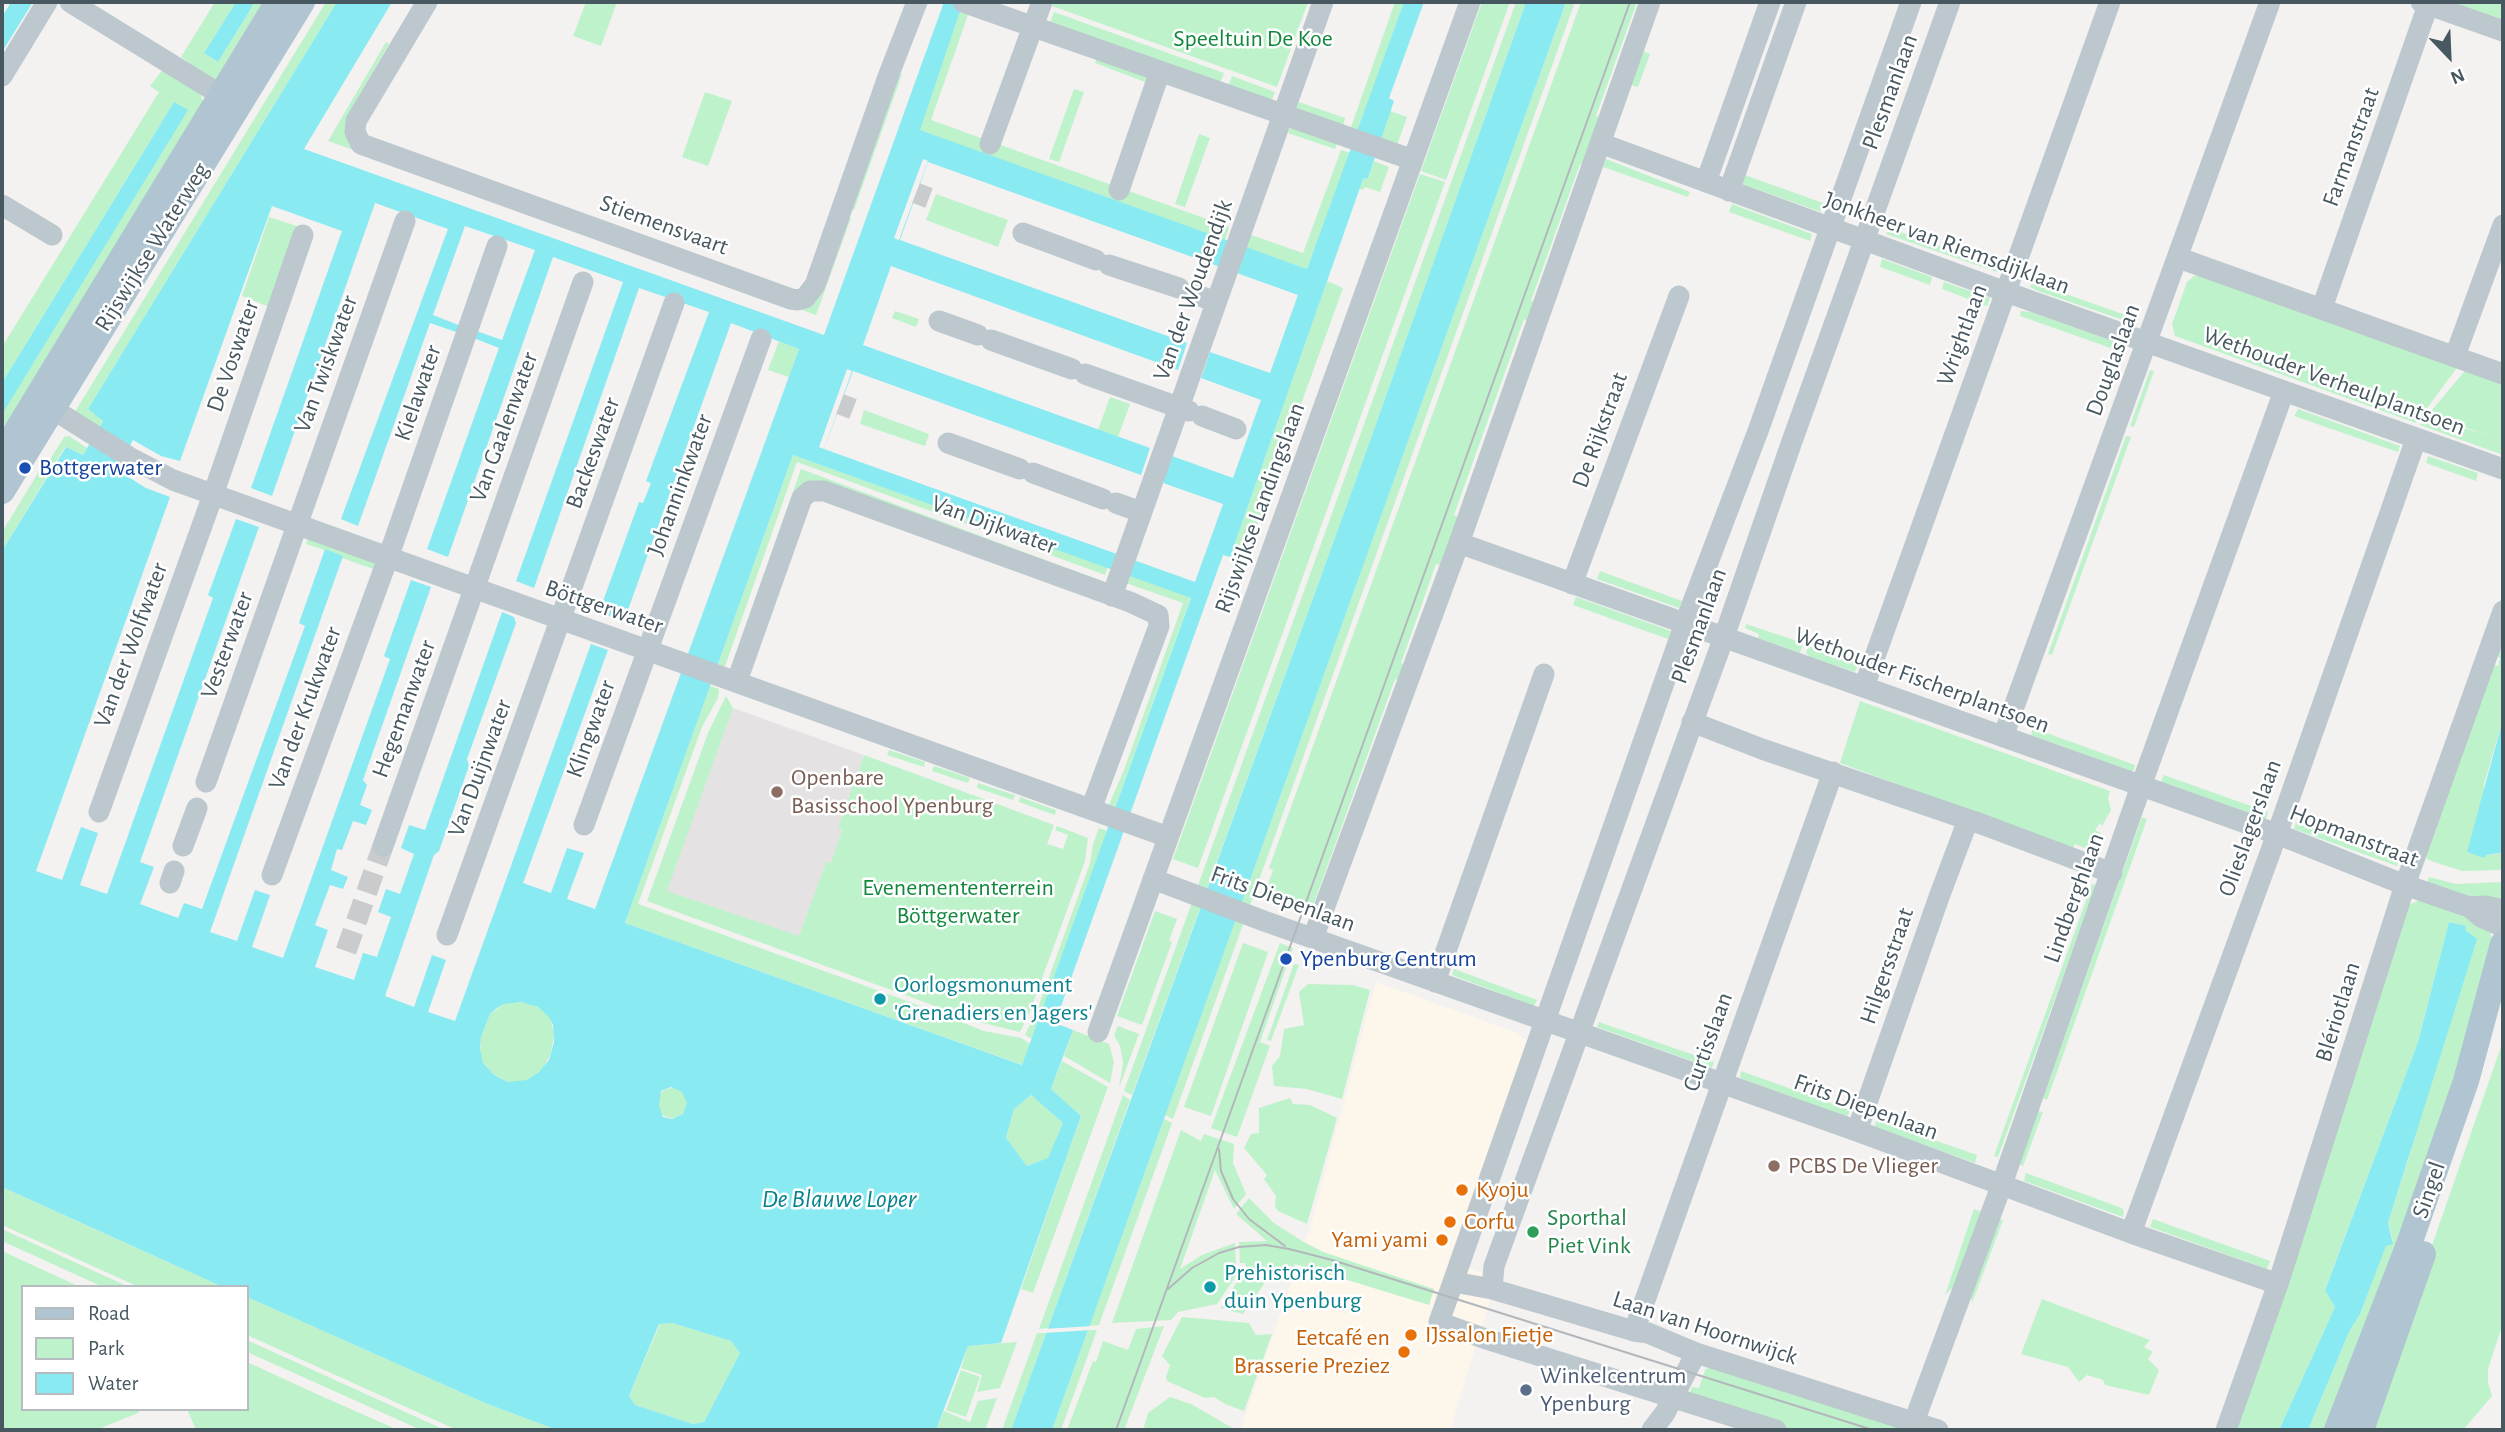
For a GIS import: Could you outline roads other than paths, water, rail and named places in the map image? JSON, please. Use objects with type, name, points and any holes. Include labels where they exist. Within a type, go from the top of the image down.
[{"type":"main road","name":"Rijswijkse Waterweg","points":[[230,100],[278,2]]},
{"type":"main road","name":"Rijswijkse Waterweg","points":[[2,491],[44,404],[230,100],[302,2]]},
{"type":"main road","name":"Rijswijkse Waterweg","points":[[2,455],[44,404]]},
{"type":"main road","name":"Singel","points":[[2337,1430],[2409,1247],[2445,1143],[2466,1081],[2503,944]]},
{"type":"main road","name":"Singel","points":[[2361,1430],[2426,1246],[2503,1010]]},
{"type":"street","points":[[2,76],[47,2]]},
{"type":"street","points":[[70,2],[183,74],[230,100]]},
{"type":"street","name":"Stiemensvaart","points":[[427,2],[356,121],[355,132],[361,144],[798,300],[805,298],[815,285],[917,2]]},
{"type":"street","points":[[990,144],[1042,2]]},
{"type":"street","name":"Van der Woudendijk","points":[[1112,596],[1141,512],[1190,412],[1216,302],[1323,2]]},
{"type":"street","name":"Rijswijkse Landingslaan","points":[[1098,1032],[1404,157],[1470,2]]},
{"type":"street","points":[[1313,938],[1459,543],[1650,2]]},
{"type":"street","points":[[1706,182],[1770,2]]},
{"type":"street","points":[[1729,191],[1796,2]]},
{"type":"street","name":"Plesmanlaan","points":[[1673,1397],[1439,1322],[1685,624],[1758,431],[1911,2]]},
{"type":"street","name":"Plesmanlaan","points":[[1492,1289],[1494,1266],[1724,637],[1950,2]]},
{"type":"street","name":"Wrightlaan","points":[[1864,687],[2110,2]]},
{"type":"street","name":"Douglaslaan","points":[[2003,737],[2270,2]]},
{"type":"street","points":[[2425,3],[2503,31]]},
{"type":"street","name":"Farmanstraat","points":[[2322,308],[2425,3]]},
{"type":"street","points":[[969,4],[1404,157]]},
{"type":"street","points":[[1118,190],[1160,71]]},
{"type":"street","name":"Jonkheer van Riemsdijklaan","points":[[1600,144],[1864,242],[2148,342]]},
{"type":"street","points":[[2,205],[52,235]]},
{"type":"street","name":"Van Twiskwater","points":[[297,525],[404,221]]},
{"type":"street","points":[[2455,356],[2503,225]]},
{"type":"street","points":[[1023,233],[1216,302]]},
{"type":"street","name":"De Voswater","points":[[213,495],[303,235]]},
{"type":"street","name":"Kielawater","points":[[388,558],[497,246]]},
{"type":"street","points":[[2179,258],[2503,374]]},
{"type":"street","name":"Van Gaalenwater","points":[[474,589],[583,282]]},
{"type":"street","name":"De Rijkstraat","points":[[1572,584],[1679,296]]},
{"type":"street","name":"Backeswater","points":[[562,620],[674,303]]},
{"type":"street","points":[[939,321],[1236,429]]},
{"type":"street","name":"Johanninkwater","points":[[648,650],[761,339]]},
{"type":"street","name":"Wethouder Verheulplantsoen","points":[[2148,342],[2503,469]]},
{"type":"street","name":"Lindberghlaan","points":[[1912,1427],[2002,1184],[2141,786],[2284,391]]},
{"type":"street","name":"Böttgerwater","points":[[44,404],[166,478],[1168,837]]},
{"type":"street","name":"Olieslagerslaan","points":[[2131,1233],[2277,834],[2416,439]]},
{"type":"street","points":[[948,443],[1141,512]]},
{"type":"street","name":"Van Dijkwater","points":[[728,678],[802,498],[813,490],[824,491],[1155,612],[1160,623],[1099,812]]},
{"type":"street","name":"Van der Wolfwater","points":[[99,812],[213,495]]},
{"type":"street","name":"Vesterwater","points":[[206,782],[297,525]]},
{"type":"street","points":[[1459,543],[1685,624]]},
{"type":"street","name":"Van der Krukwater","points":[[272,875],[388,558]]},
{"type":"street","name":"Hegemanwater","points":[[383,846],[474,589]]},
{"type":"street","name":"Blériotlaan","points":[[2226,1430],[2278,1284],[2405,885],[2503,611]]},
{"type":"street","name":"Van Duijnwater","points":[[447,935],[562,620]]},
{"type":"street","name":"Wethouder Fischerplantsoen","points":[[1685,624],[2141,786]]},
{"type":"street","name":"Klingwater","points":[[584,825],[648,650]]},
{"type":"street","points":[[1435,982],[1544,674]]},
{"type":"street","points":[[1692,722],[2112,873]]},
{"type":"street","name":"Curtisslaan","points":[[1634,1331],[1833,772]]},
{"type":"street","name":"Hopmanstraat","points":[[2141,786],[2277,834],[2405,885],[2469,906],[2503,910]]},
{"type":"street","points":[[183,846],[197,808]]},
{"type":"street","name":"Hilgersstraat","points":[[1857,1130],[1968,820]]},
{"type":"street","name":"Frits Diepenlaan","points":[[1153,878],[1264,921],[1857,1130],[2131,1233],[2278,1284]]},
{"type":"street","name":"Hopmanstraat","points":[[2469,906],[2481,917],[2503,927]]},
{"type":"street","points":[[1462,1255],[1494,1266]]},
{"type":"street","name":"Laan van Hoornwijck","points":[[1454,1282],[1492,1289],[1648,1333],[1696,1353],[1912,1427],[1938,1430]]},
{"type":"street","points":[[1652,1430],[1696,1353]]},
{"type":"street","points":[[1673,1397],[1776,1430]]},
{"type":"water","points":[[11,2],[33,2],[2,52],[2,17]]},
{"type":"water","points":[[236,2],[255,2],[218,62],[204,53]]},
{"type":"water","name":"De Blauwe Loper","points":[[337,2],[392,2],[304,149],[824,335],[944,2],[963,2],[920,130],[1307,269],[1404,2],[1424,2],[1389,98],[1394,101],[1368,178],[1363,179],[1230,557],[1223,555],[1055,1023],[1073,1030],[1051,1089],[1081,1116],[1001,1343],[968,1346],[936,1430],[557,1430],[485,1403],[248,1297],[248,1285],[219,1285],[2,1187],[2,551],[66,447],[83,455],[103,421],[88,409]],"holes":[[[928,162],[1298,295],[1270,373],[1210,352],[1201,378],[1261,400],[1233,478],[1172,456],[1163,483],[1223,504],[1195,582],[824,449],[853,371],[1141,475],[1150,448],[863,345],[891,266],[1178,370],[1187,343],[900,240]],[[375,203],[448,229],[341,519],[358,526],[430,323],[459,333],[461,326],[433,315],[465,226],[535,250],[502,340],[474,330],[471,337],[499,348],[427,549],[448,557],[553,257],[623,282],[516,581],[534,588],[639,288],[709,312],[646,481],[651,483],[643,503],[639,502],[599,612],[624,621],[731,323],[799,349],[595,909],[567,899],[584,853],[567,848],[551,893],[523,883],[608,650],[591,644],[455,1021],[428,1012],[446,960],[432,955],[414,1007],[385,996],[434,855],[439,851],[469,766],[467,759],[516,623],[514,617],[502,612],[425,830],[409,825],[401,848],[414,854],[400,894],[386,889],[378,912],[391,917],[377,957],[363,953],[354,980],[315,967],[328,930],[315,925],[330,885],[343,889],[348,877],[331,870],[337,849],[342,850],[353,821],[366,825],[372,810],[360,805],[367,785],[363,780],[431,587],[411,580],[384,656],[390,659],[283,958],[252,947],[270,895],[255,890],[237,941],[210,932],[343,556],[325,549],[299,623],[305,626],[202,909],[184,903],[178,918],[140,904],[154,867],[140,862],[259,527],[236,519],[208,595],[213,598],[107,894],[80,885],[98,833],[81,827],[62,880],[36,871],[170,497],[146,488],[117,470],[133,440],[161,456],[180,461],[272,206],[342,231],[251,488],[272,496]],[[793,455],[1191,598],[1022,1065],[625,923]],[[521,1002],[538,1007],[553,1025],[554,1042],[549,1060],[539,1072],[527,1080],[508,1082],[494,1075],[483,1063],[481,1037],[490,1014],[504,1004]],[[671,1087],[682,1092],[687,1103],[683,1114],[672,1119],[663,1117],[659,1106],[661,1091]],[[1031,1095],[1063,1123],[1048,1158],[1027,1166],[1006,1138],[1014,1109]],[[672,1323],[731,1341],[740,1353],[704,1422],[693,1424],[635,1405],[629,1396],[659,1324]]]},
{"type":"water","points":[[1526,2],[1566,2],[1052,1430],[1011,1430],[1366,452]]},
{"type":"water","points":[[174,102],[188,110],[4,411],[2,383]]},
{"type":"water","points":[[2503,719],[2503,847],[2500,853],[2486,855],[2484,858],[2467,852]]},
{"type":"water","points":[[2449,922],[2466,926],[2465,930],[2477,939],[2388,1223],[2393,1244],[2386,1246],[2360,1314],[2349,1332],[2308,1430],[2279,1430],[2335,1307],[2325,1290],[2418,1042]]},
{"type":"tunnel","points":[[916,193],[929,198]]},
{"type":"tunnel","points":[[840,404],[853,409]]},
{"type":"tunnel","points":[[346,951],[383,846]]},
{"type":"tram line","points":[[1116,1430],[1630,2]]},
{"type":"tram line","points":[[1219,1149],[1221,1171],[1233,1199],[1249,1219],[1285,1246]]},
{"type":"tram line","points":[[1168,1289],[1192,1268],[1219,1253],[1239,1247],[1266,1245],[1289,1249],[1332,1260],[1873,1430]]},
{"type":"place","name":"Bottgerwater","points":[[25,468]]},
{"type":"place","name":"Openbare Basisschool Ypenburg","points":[[777,792]]},
{"type":"place","name":"Ypenburg Centrum","points":[[1286,959]]},
{"type":"place","name":"Oorlogsmonument 'Grenadiers en Jagers'","points":[[880,999]]},
{"type":"place","name":"PCBS De Vlieger","points":[[1774,1166]]},
{"type":"place","name":"Kyoju","points":[[1462,1190]]},
{"type":"place","name":"Corfu","points":[[1450,1222]]},
{"type":"place","name":"Sporthal Piet Vink","points":[[1533,1232]]},
{"type":"place","name":"Yami yami","points":[[1442,1240]]},
{"type":"place","name":"Prehistorisch duin Ypenburg","points":[[1210,1287]]},
{"type":"place","name":"IJssalon Fietje","points":[[1411,1335]]},
{"type":"place","name":"Eetcafé en Brasserie Preziez","points":[[1404,1352]]},
{"type":"place","name":"Winkelcentrum Ypenburg","points":[[1526,1390]]},
{"type":"park label","name":"Speeltuin De Koe","points":[[1253,39]]},
{"type":"park label","name":"Evenemententerrein Böttgerwater","points":[[958,902]]}]
